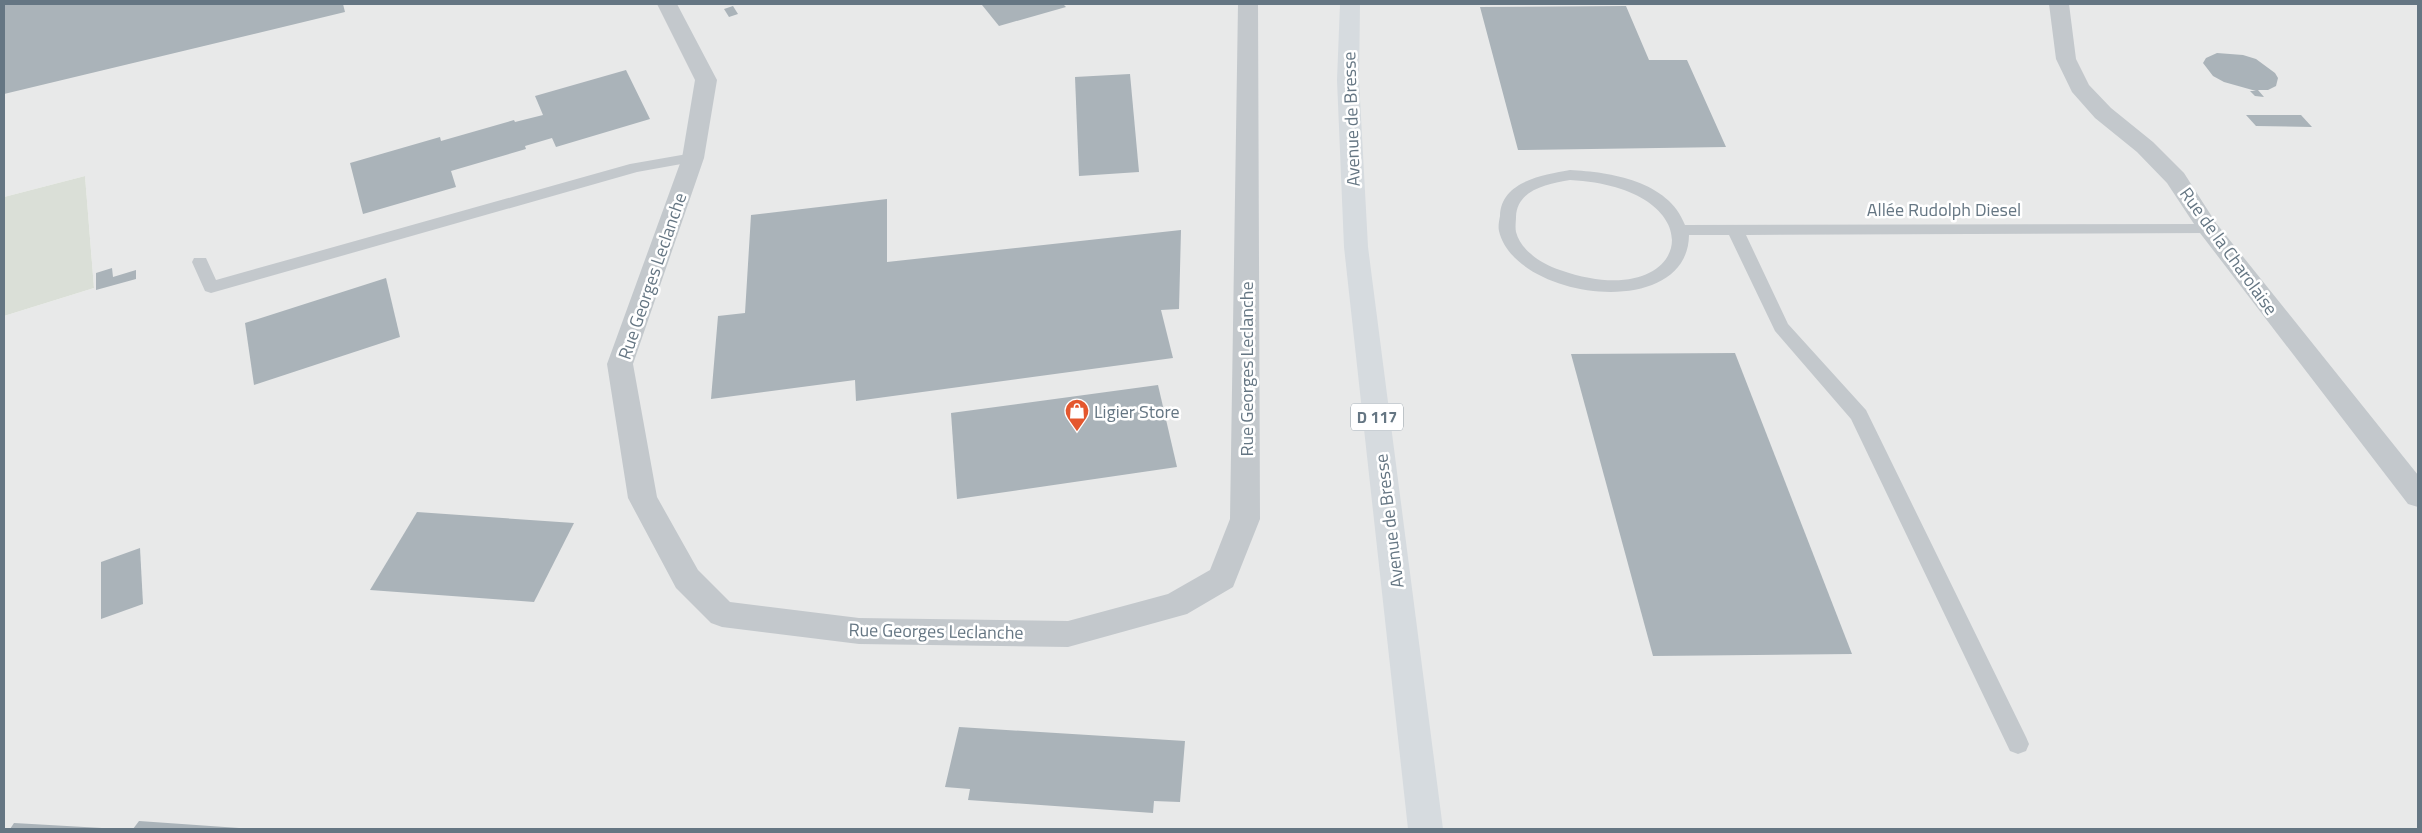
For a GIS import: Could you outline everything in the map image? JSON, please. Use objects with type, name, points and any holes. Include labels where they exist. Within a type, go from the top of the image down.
[{"type":"main road","name":"Avenue de Bresse","points":[[1350,4],[1348,80],[1356,247],[1426,829]]},
{"type":"street","name":"Rue Georges Leclanche","points":[[667,4],[706,80],[693,158],[620,364],[643,498],[687,579],[722,614],[859,631],[1068,634],[1176,605],[1222,578],[1245,519],[1248,4]]},
{"type":"street","name":"Rue de la Charolaise","points":[[2059,4],[2066,59],[2080,87],[2103,113],[2145,147],[2176,178],[2208,228],[2418,496]]},
{"type":"lane","points":[[200,262],[210,287],[636,168],[693,158]]},
{"type":"lane","points":[[1570,175],[1588,176],[1626,184],[1650,196],[1669,212],[1680,230],[1681,248],[1673,265],[1657,278],[1632,285],[1604,287],[1574,283],[1547,272],[1525,258],[1511,240],[1505,221],[1510,204],[1523,189],[1544,180],[1570,175]]},
{"type":"lane","name":"Allée Rudolph Diesel","points":[[1680,230],[2208,228]]},
{"type":"lane","points":[[1735,230],[1781,327],[1860,414],[2018,744]]},
{"type":"shaded area","points":[[4,4],[2418,4],[2418,829],[4,829],[4,316],[94,288],[85,176],[4,197]]},
{"type":"shaded area","points":[[85,176],[94,288],[4,316],[4,197]]},
{"type":"building","points":[[4,4],[343,4],[345,12],[4,94]]},
{"type":"building","points":[[1063,4],[1066,7],[999,26],[982,5]]},
{"type":"building","points":[[733,6],[738,14],[729,17],[724,9]]},
{"type":"building","points":[[1626,6],[1649,60],[1687,60],[1726,147],[1518,150],[1480,7]]},
{"type":"building","points":[[2217,53],[2243,55],[2256,59],[2275,73],[2278,78],[2276,86],[2268,90],[2258,90],[2264,97],[2255,96],[2250,91],[2256,91],[2224,82],[2213,76],[2203,63],[2206,58]]},
{"type":"building","points":[[626,70],[650,119],[556,147],[552,138],[525,146],[526,149],[451,171],[456,187],[363,214],[350,163],[440,137],[441,141],[514,120],[515,122],[543,115],[535,96]]},
{"type":"building","points":[[1130,74],[1139,172],[1079,176],[1075,77]]},
{"type":"building","points":[[2246,115],[2301,115],[2312,127],[2256,126]]},
{"type":"building","points":[[887,199],[887,262],[1181,230],[1179,309],[1161,310],[1173,358],[856,401],[855,380],[711,399],[718,316],[745,313],[751,215]]},
{"type":"building","points":[[112,268],[113,277],[136,270],[136,279],[96,290],[96,273]]},
{"type":"building","points":[[386,278],[400,337],[254,385],[245,323]]},
{"type":"building","points":[[1735,353],[1852,654],[1653,656],[1571,354]]},
{"type":"building","points":[[1158,385],[1177,467],[957,499],[951,413]]},
{"type":"building","points":[[417,512],[574,523],[534,602],[370,590]]},
{"type":"building","points":[[140,548],[143,604],[101,619],[101,562]]},
{"type":"building","points":[[959,727],[1185,741],[1180,802],[1154,801],[1153,813],[968,800],[970,789],[945,787]]},
{"type":"building","points":[[139,821],[239,828],[239,829],[133,829]]},
{"type":"building","points":[[14,823],[102,828],[102,829],[10,829]]},
{"type":"place","name":"Ligier Store","points":[[1077,432]]}]
